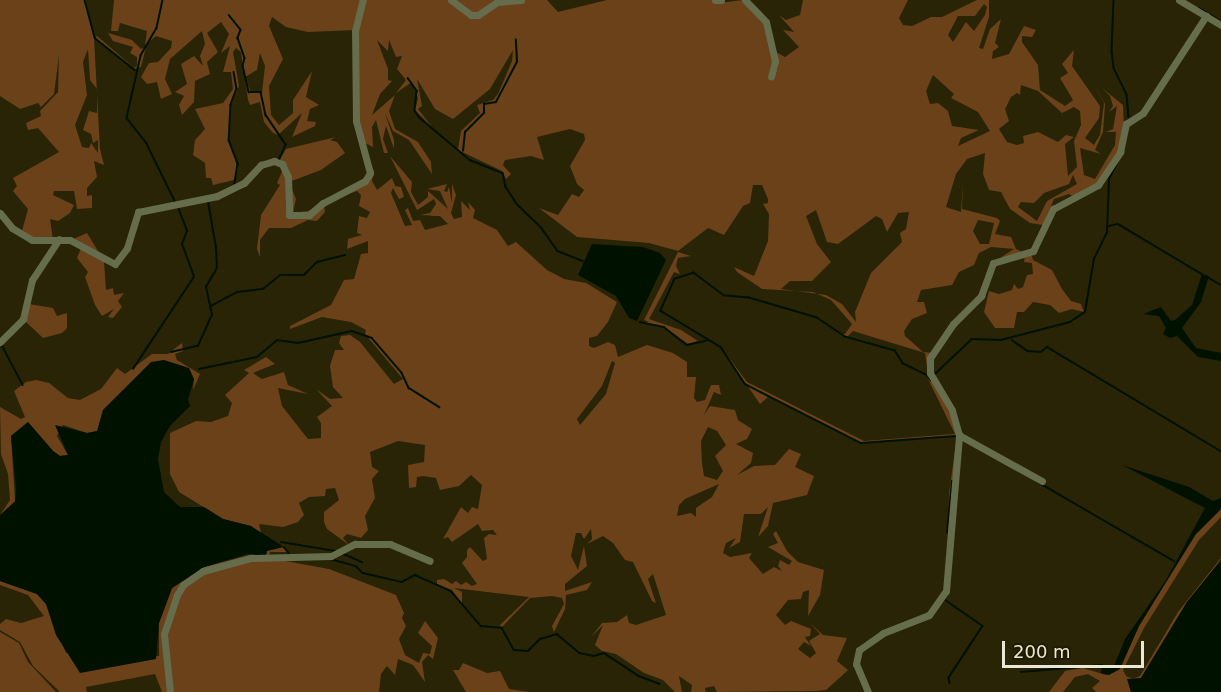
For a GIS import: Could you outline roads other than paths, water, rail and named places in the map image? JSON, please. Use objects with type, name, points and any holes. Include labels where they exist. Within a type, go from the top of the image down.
[{"type":"street","points":[[0,213],[12,228],[32,240],[70,240],[90,254],[118,263],[138,212],[217,196],[244,183],[271,161],[282,164],[288,177],[287,212],[291,217],[304,218],[323,203],[364,182],[370,169],[356,122],[355,31],[363,0]]},
{"type":"street","points":[[451,0],[471,15],[478,15],[497,2],[521,0]]},
{"type":"street","points":[[715,0],[721,0]]},
{"type":"street","points":[[745,0],[766,22],[775,61],[771,77]]},
{"type":"street","points":[[1179,0],[1221,25]]},
{"type":"street","points":[[868,692],[856,664],[860,650],[883,633],[929,615],[946,591],[959,435],[952,411],[930,373],[930,358],[953,324],[981,296],[993,263],[1033,251],[1053,209],[1098,185],[1120,152],[1129,124],[1145,110],[1206,16]]},
{"type":"street","points":[[0,342],[23,319],[32,280],[59,240]]},
{"type":"street","points":[[959,435],[1042,481]]},
{"type":"street","points":[[170,692],[164,634],[177,595],[203,571],[251,558],[331,556],[355,544],[390,544],[430,561]]},
{"type":"waterway","points":[[85,0],[95,38],[135,70]]},
{"type":"waterway","points":[[163,0],[157,28],[141,56],[127,118],[147,144],[175,201]]},
{"type":"waterway","points":[[1114,0],[1112,51],[1114,68],[1127,95],[1129,117]]},
{"type":"waterway","points":[[1199,8],[1221,21]]},
{"type":"waterway","points":[[229,15],[241,30],[238,38],[245,58],[243,66],[249,92],[261,92],[266,115],[286,145],[279,161]]},
{"type":"waterway","points":[[463,151],[465,132],[484,113],[484,104],[496,102],[517,62],[516,40]]},
{"type":"waterway","points":[[234,72],[237,89],[231,105],[229,140],[238,164],[235,184]]},
{"type":"waterway","points":[[408,78],[417,91],[415,111],[419,117],[470,160],[503,173],[506,187],[517,204],[541,227],[558,251],[583,261]]},
{"type":"waterway","points":[[934,375],[972,339],[1001,340],[1070,322],[1085,312],[1094,259],[1107,232],[1109,179],[1119,159]]},
{"type":"waterway","points":[[171,352],[198,346],[212,315],[206,287],[217,268],[208,201]]},
{"type":"waterway","points":[[133,369],[194,277],[182,244],[187,231],[178,208]]},
{"type":"waterway","points":[[1109,226],[1118,224],[1202,274]]},
{"type":"waterway","points":[[211,306],[237,292],[263,289],[280,275],[304,275],[317,262],[345,255]]},
{"type":"waterway","points":[[931,381],[928,376],[903,364],[895,351],[845,337],[817,318],[749,298],[724,296],[694,273],[675,279],[661,311],[721,347],[745,384],[861,443],[956,436]]},
{"type":"waterway","points":[[1209,278],[1221,285]]},
{"type":"waterway","points":[[640,322],[664,327],[687,345],[708,340]]},
{"type":"waterway","points":[[199,369],[257,357],[277,340],[298,343],[352,331],[372,338],[402,373],[409,388],[439,407]]},
{"type":"waterway","points":[[1012,340],[1028,351],[1041,352],[1047,347],[1221,451]]},
{"type":"waterway","points":[[2,345],[23,385]]},
{"type":"waterway","points":[[947,533],[952,481]]},
{"type":"waterway","points":[[1036,481],[1174,561]]},
{"type":"waterway","points":[[281,542],[336,551]]},
{"type":"waterway","points":[[284,547],[289,553]]},
{"type":"waterway","points":[[344,554],[362,562]]},
{"type":"waterway","points":[[330,559],[356,566],[363,573],[402,582],[415,575],[451,591],[481,626],[502,628],[514,650],[528,651],[540,639],[557,634],[580,653],[594,656],[604,653],[639,676],[660,684]]},
{"type":"waterway","points":[[944,599],[983,626],[949,678],[950,683]]},
{"type":"waterway","points":[[1021,672],[1102,665]]}]
